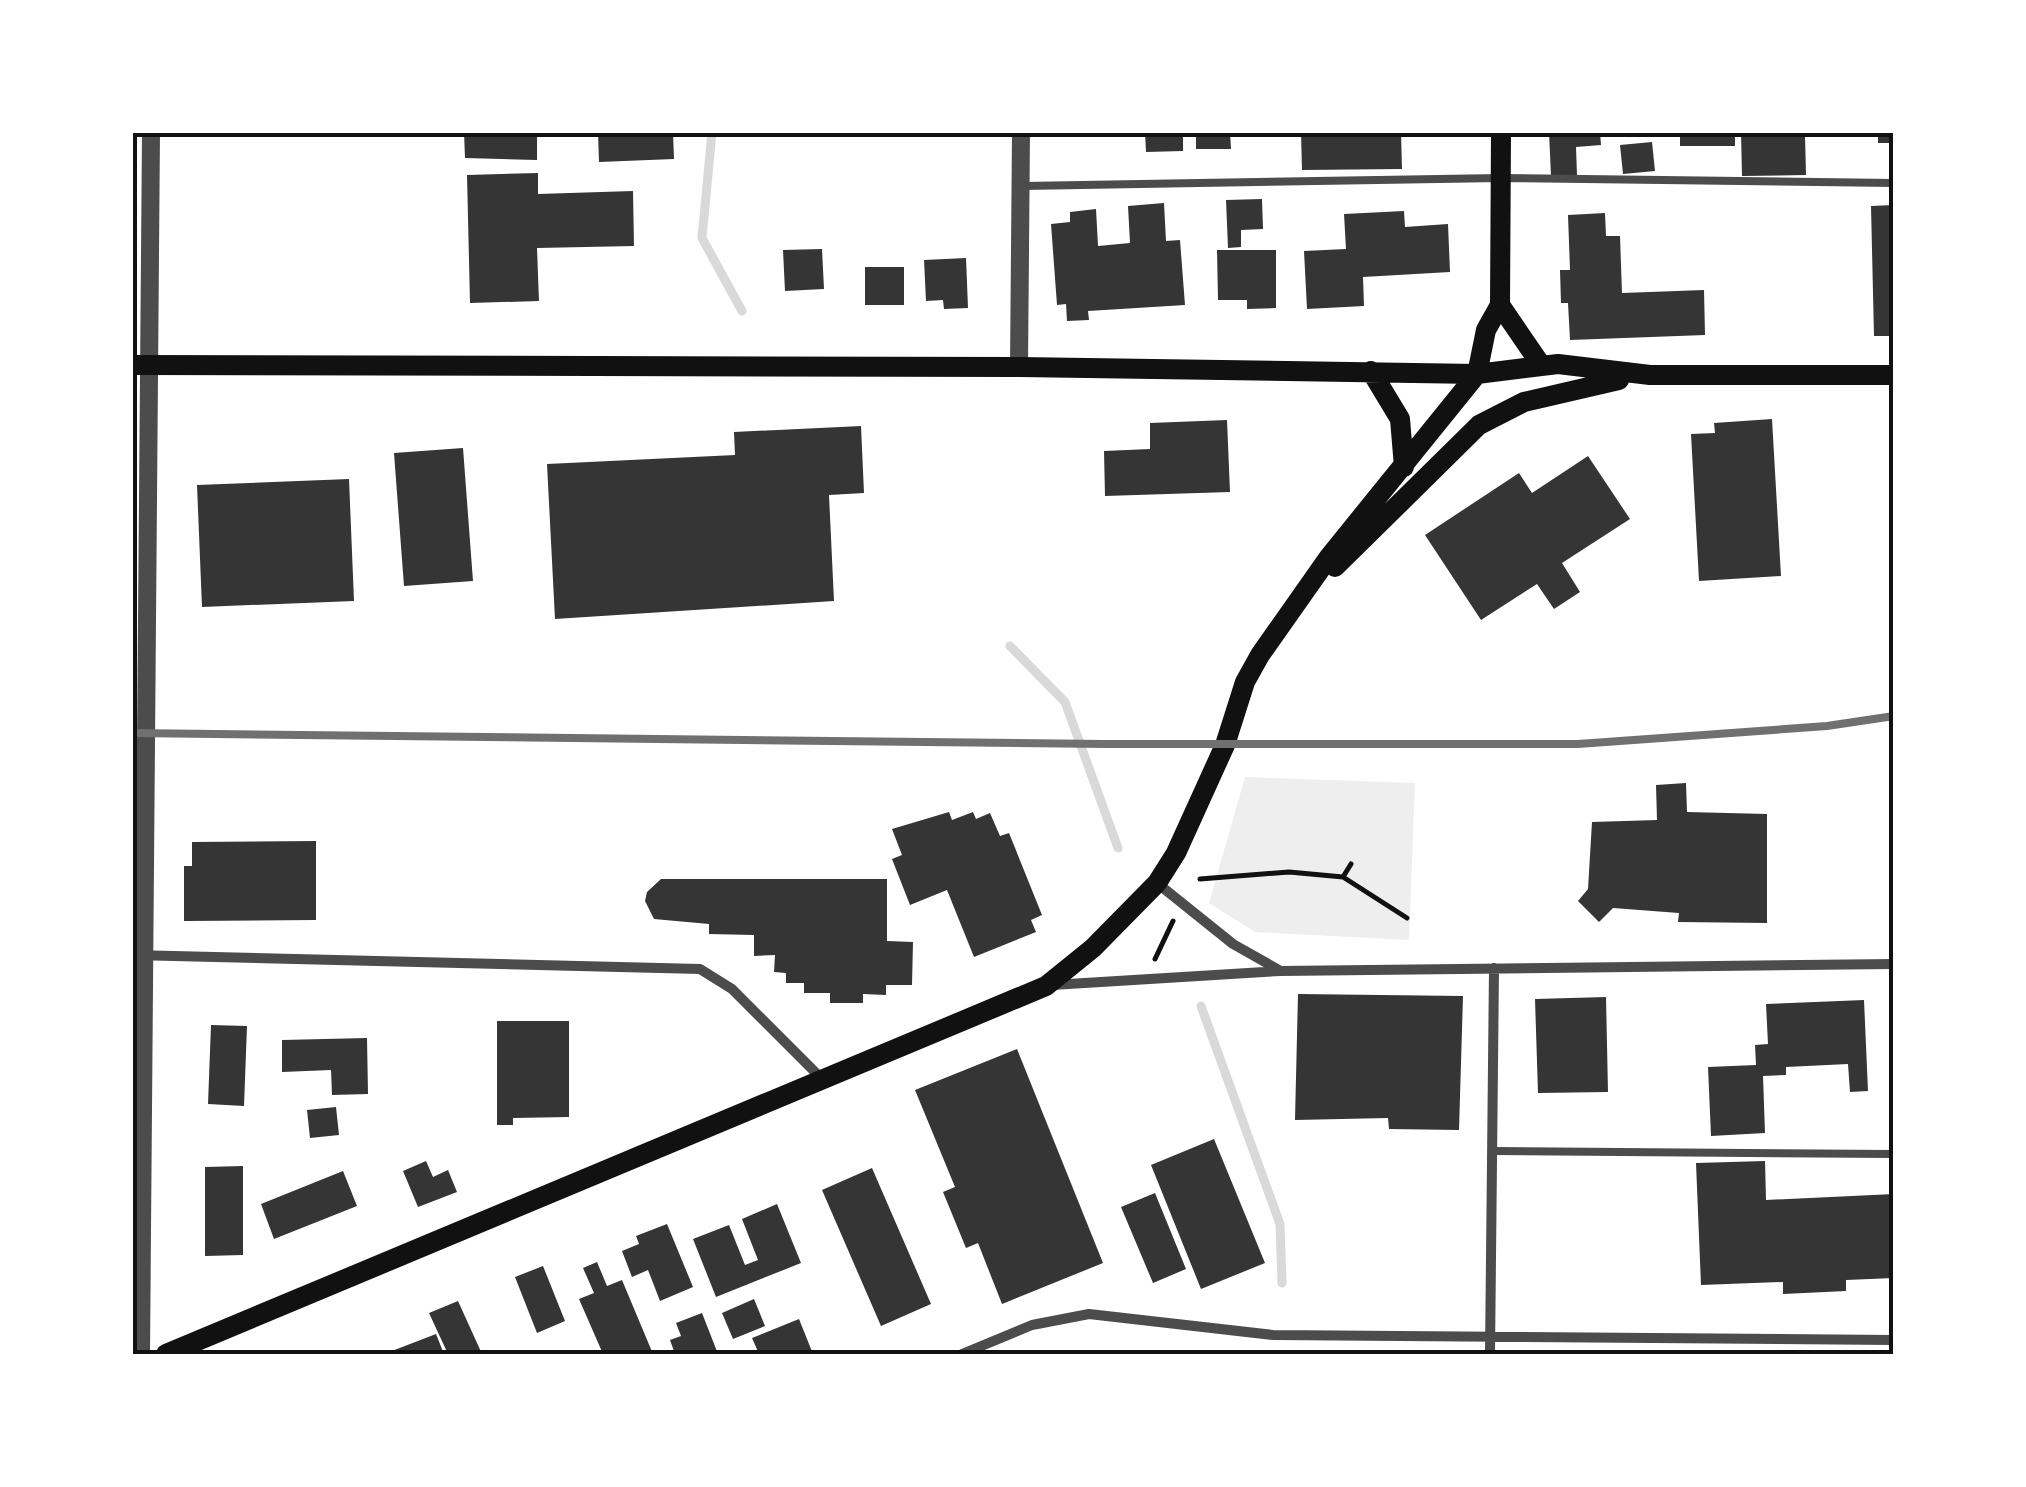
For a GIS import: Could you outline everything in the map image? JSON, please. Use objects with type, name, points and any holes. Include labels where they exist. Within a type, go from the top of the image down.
[{"type":"main road","points":[[166,1354],[1046,986],[1093,948],[1157,884],[1226,745],[1245,682],[1286,613],[1478,374],[1486,330],[1500,304],[1501,132]]},
{"type":"main road","points":[[1500,304],[1540,365]]},
{"type":"main road","points":[[140,365],[1019,367],[1478,374],[1540,365],[1650,375],[1894,375]]},
{"type":"main road","points":[[1371,371],[1400,419],[1404,467]]},
{"type":"main road","points":[[1286,613],[1478,425],[1499,412],[1551,393],[1650,375]]},
{"type":"street","points":[[141,1354],[137,1149],[142,788],[140,365],[151,132]]},
{"type":"street","points":[[1019,367],[1021,132]]},
{"type":"street","points":[[1157,884],[1233,944],[1280,970]]},
{"type":"street","points":[[139,955],[700,969],[732,989],[822,1080]]},
{"type":"street","points":[[1046,986],[1086,980],[1280,970],[1894,964]]},
{"type":"street","points":[[1490,1354],[1494,968]]},
{"type":"street","points":[[962,1354],[1032,1325],[1089,1314],[1273,1336],[1894,1340]]},
{"type":"lane","points":[[1020,186],[1500,178],[1894,182]]},
{"type":"lane","points":[[1492,1151],[1894,1154]]},
{"type":"path","points":[[1343,877],[1352,864]]},
{"type":"path","points":[[1200,879],[1289,872],[1343,877],[1407,918]]},
{"type":"path","points":[[1155,958],[1173,922]]},
{"type":"shaded area","points":[[1245,777],[1415,783],[1409,940],[1255,932],[1209,903]]},
{"type":"building","points":[[464,132],[537,132],[537,160],[465,158]]},
{"type":"building","points":[[598,132],[673,132],[674,159],[599,162]]},
{"type":"building","points":[[1145,132],[1183,132],[1183,151],[1146,152]]},
{"type":"building","points":[[1196,132],[1230,132],[1231,149],[1196,149]]},
{"type":"building","points":[[1301,132],[1401,132],[1402,169],[1302,170]]},
{"type":"building","points":[[1549,132],[1600,132],[1601,145],[1576,147],[1577,175],[1551,176]]},
{"type":"building","points":[[1680,132],[1735,132],[1735,146],[1680,146]]},
{"type":"building","points":[[1741,132],[1805,135],[1806,175],[1742,176]]},
{"type":"building","points":[[1878,132],[1894,132],[1894,143],[1878,143]]},
{"type":"building","points":[[1652,142],[1655,171],[1623,174],[1620,145]]},
{"type":"building","points":[[538,173],[538,194],[633,191],[634,246],[537,248],[539,301],[470,303],[467,175]]},
{"type":"building","points":[[1262,199],[1263,229],[1241,230],[1241,247],[1228,248],[1226,200]]},
{"type":"building","points":[[1164,203],[1166,241],[1180,240],[1185,305],[1088,311],[1089,320],[1067,321],[1066,304],[1057,305],[1051,224],[1070,222],[1070,212],[1096,209],[1098,246],[1130,243],[1128,206]]},
{"type":"building","points":[[1894,205],[1894,336],[1874,336],[1871,206]]},
{"type":"building","points":[[1404,211],[1405,227],[1448,224],[1450,272],[1363,277],[1364,306],[1307,309],[1304,251],[1346,249],[1344,214]]},
{"type":"building","points":[[1605,213],[1606,236],[1620,236],[1622,293],[1704,290],[1705,335],[1570,340],[1568,303],[1561,303],[1560,270],[1570,270],[1568,215]]},
{"type":"building","points":[[822,249],[824,289],[785,291],[783,250]]},
{"type":"building","points":[[1217,250],[1276,250],[1276,308],[1247,309],[1247,300],[1218,300]]},
{"type":"building","points":[[966,258],[968,308],[944,309],[943,300],[926,301],[924,260]]},
{"type":"building","points":[[865,267],[904,267],[904,305],[865,305]]},
{"type":"building","points":[[1772,419],[1781,576],[1699,581],[1691,434],[1715,433],[1714,423]]},
{"type":"building","points":[[1227,420],[1230,492],[1105,496],[1104,451],[1150,449],[1150,423]]},
{"type":"building","points":[[861,426],[864,493],[829,495],[834,601],[555,619],[547,464],[735,455],[734,432]]},
{"type":"building","points":[[463,448],[473,581],[404,586],[394,453]]},
{"type":"building","points":[[1588,456],[1630,519],[1562,563],[1580,592],[1554,609],[1537,584],[1481,620],[1425,535],[1519,473],[1532,493]]},
{"type":"building","points":[[349,479],[354,601],[202,607],[197,485]]},
{"type":"building","points":[[1686,783],[1687,812],[1767,814],[1767,923],[1678,922],[1679,913],[1613,908],[1599,922],[1578,901],[1588,889],[1592,822],[1657,820],[1656,785]]},
{"type":"building","points":[[949,812],[952,820],[973,812],[976,819],[990,813],[1000,836],[1009,833],[1042,915],[1031,920],[1036,932],[974,957],[947,890],[910,905],[892,859],[902,855],[892,829]]},
{"type":"building","points":[[316,841],[316,920],[184,921],[184,866],[192,866],[192,842]]},
{"type":"building","points":[[661,879],[887,879],[887,941],[913,942],[912,985],[886,985],[886,995],[863,994],[863,1003],[830,1003],[830,993],[804,993],[804,983],[786,983],[786,973],[774,972],[775,955],[754,956],[754,935],[709,934],[709,924],[654,919],[645,901],[647,892]]},
{"type":"building","points":[[1298,994],[1463,996],[1459,1130],[1389,1129],[1388,1118],[1295,1120]]},
{"type":"building","points":[[1606,997],[1608,1092],[1538,1093],[1535,999]]},
{"type":"building","points":[[1864,1000],[1868,1091],[1850,1092],[1848,1064],[1786,1067],[1786,1075],[1763,1076],[1765,1133],[1711,1136],[1708,1067],[1756,1065],[1755,1045],[1768,1044],[1766,1004]]},
{"type":"building","points":[[497,1021],[569,1021],[569,1117],[513,1118],[513,1125],[497,1125]]},
{"type":"building","points":[[211,1025],[247,1026],[244,1106],[208,1104]]},
{"type":"building","points":[[367,1038],[368,1094],[332,1095],[331,1070],[282,1072],[282,1040]]},
{"type":"building","points":[[1017,1049],[1103,1263],[1002,1304],[978,1243],[966,1248],[943,1192],[955,1187],[915,1090]]},
{"type":"building","points":[[336,1107],[339,1135],[310,1138],[307,1110]]},
{"type":"building","points":[[1214,1139],[1265,1263],[1201,1289],[1151,1165]]},
{"type":"building","points":[[426,1161],[433,1177],[448,1170],[457,1192],[418,1207],[403,1171]]},
{"type":"building","points":[[1765,1161],[1766,1200],[1894,1194],[1894,1278],[1846,1280],[1846,1291],[1783,1294],[1783,1282],[1701,1285],[1696,1163]]},
{"type":"building","points":[[243,1166],[243,1255],[205,1256],[205,1167]]},
{"type":"building","points":[[872,1168],[931,1304],[881,1326],[822,1190]]},
{"type":"building","points":[[343,1171],[357,1206],[274,1239],[261,1204]]},
{"type":"building","points":[[1155,1193],[1186,1269],[1153,1283],[1121,1207]]},
{"type":"building","points":[[777,1204],[801,1263],[716,1297],[693,1239],[729,1225],[745,1265],[758,1260],[742,1219]]},
{"type":"building","points":[[667,1224],[693,1287],[660,1301],[648,1270],[632,1277],[622,1251],[639,1244],[636,1236]]},
{"type":"building","points":[[597,1262],[607,1286],[622,1280],[653,1354],[603,1354],[579,1299],[594,1293],[583,1268]]},
{"type":"building","points":[[543,1266],[565,1321],[537,1333],[515,1277]]},
{"type":"building","points":[[754,1299],[765,1326],[733,1339],[722,1313]]},
{"type":"building","points":[[458,1301],[482,1354],[448,1354],[429,1313]]},
{"type":"building","points":[[702,1313],[718,1354],[675,1354],[670,1340],[681,1336],[676,1323]]},
{"type":"building","points":[[799,1319],[813,1354],[759,1354],[752,1338]]},
{"type":"building","points":[[436,1334],[444,1354],[384,1354]]},
{"type":"waterway","points":[[712,132],[702,238],[742,311]]},
{"type":"waterway","points":[[1010,646],[1065,702],[1118,848]]},
{"type":"waterway","points":[[1201,1006],[1280,1224],[1282,1283]]},
{"type":"railway","points":[[132,733],[1104,744],[1578,744],[1827,726],[1894,716]]}]
